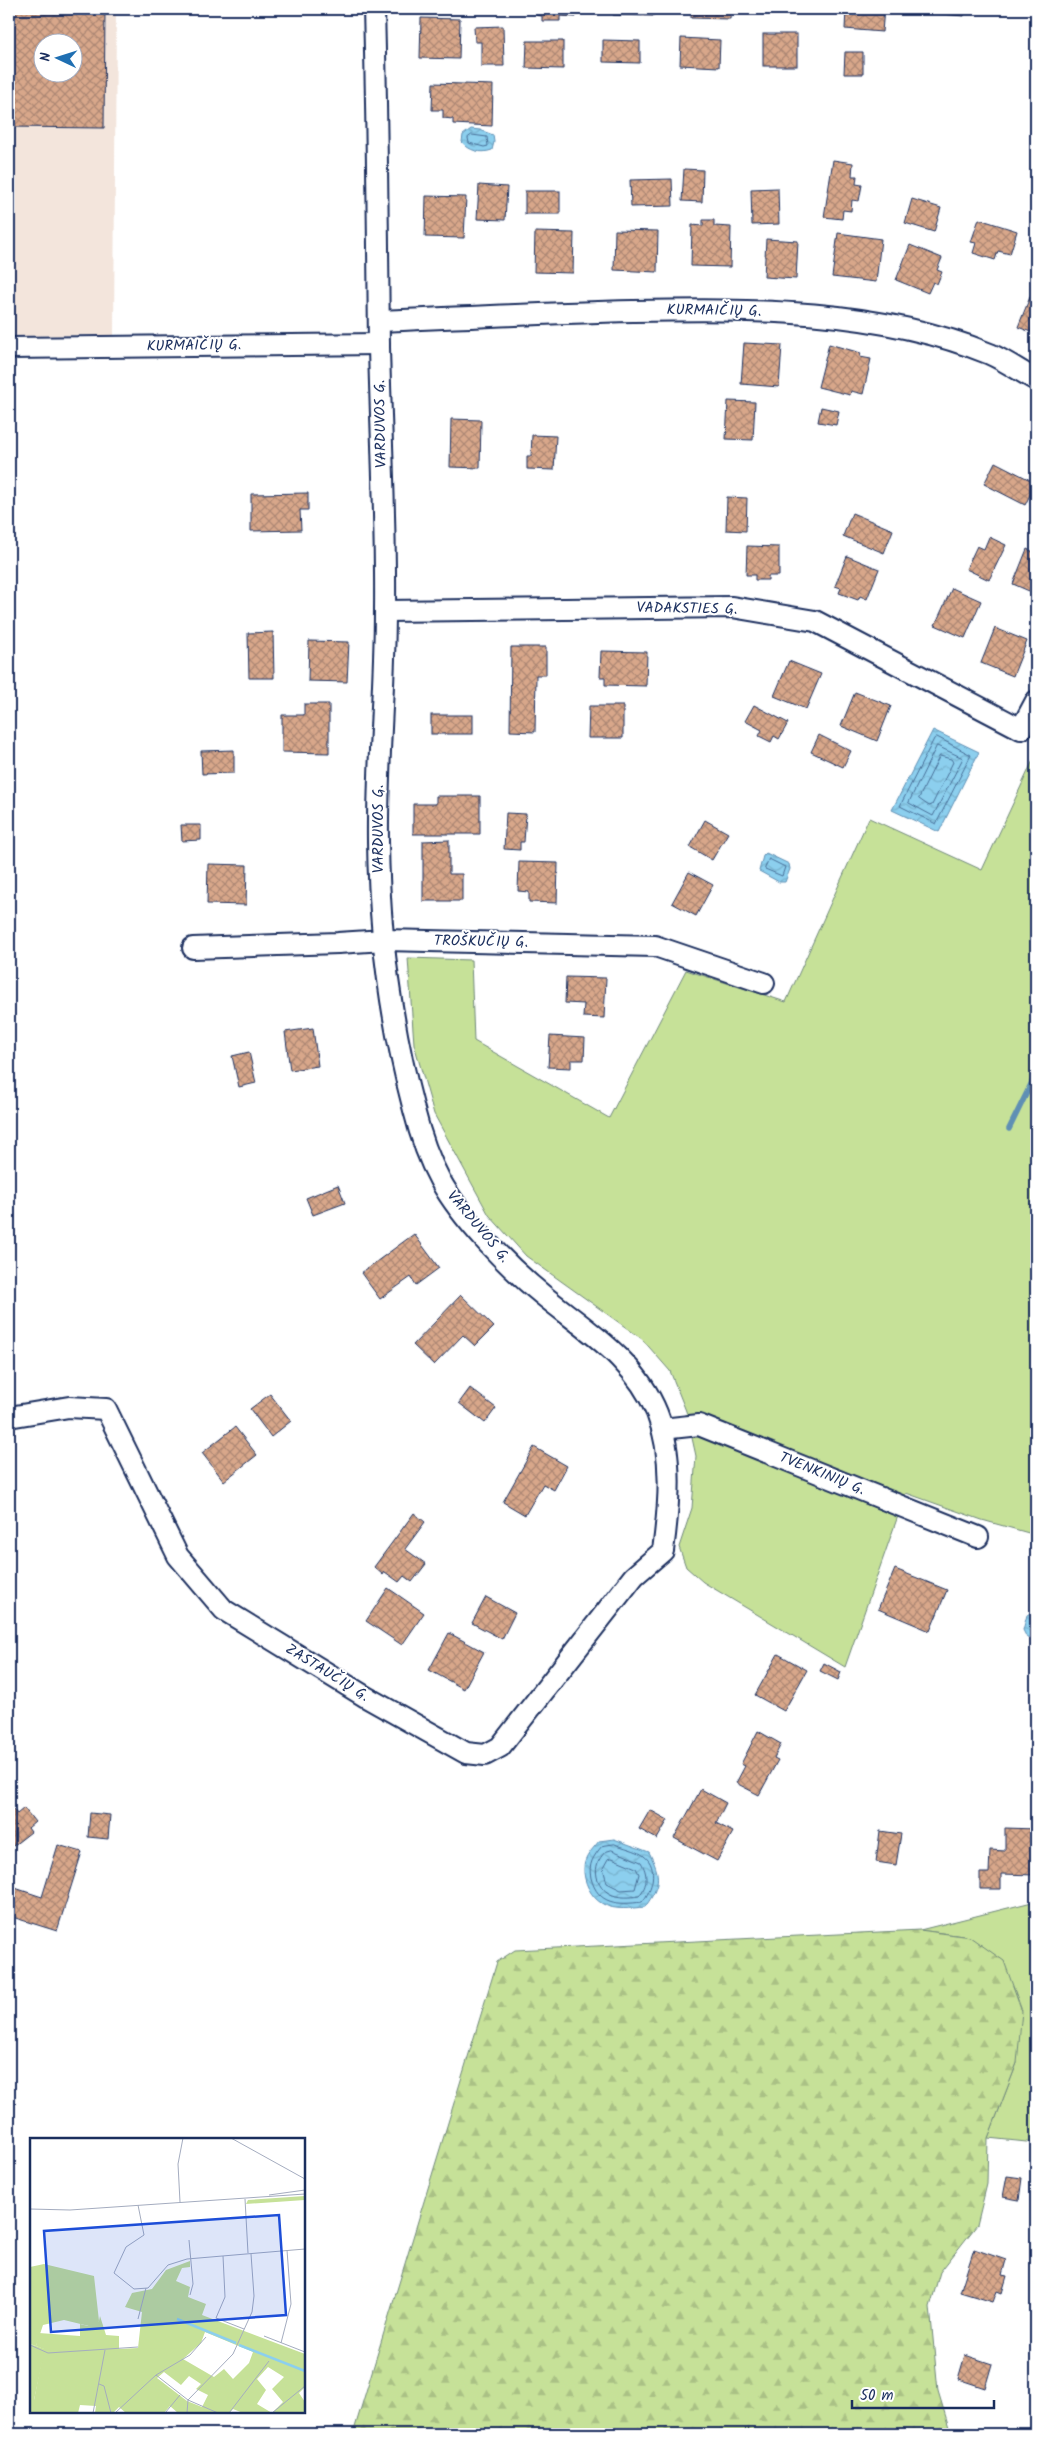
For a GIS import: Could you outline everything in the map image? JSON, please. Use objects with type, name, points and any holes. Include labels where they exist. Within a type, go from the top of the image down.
[{"type":"street","name":"VARDUVOS G.","points":[[374,9],[385,611],[378,842],[384,940],[391,998],[412,1102],[425,1148],[441,1183],[491,1246],[516,1272],[607,1345],[627,1366],[644,1386],[656,1410],[667,1447],[669,1481],[668,1513],[663,1551]]},
{"type":"street","name":"KURMAIČIŲ G.","points":[[380,321],[543,313],[707,310],[819,314],[903,327],[991,354],[1036,380]]},
{"type":"street","name":"KURMAIČIŲ G.","points":[[9,348],[379,344]]},
{"type":"street","name":"VADAKSTIES G.","points":[[385,611],[732,607],[815,621],[1021,729],[1036,701]]},
{"type":"street","name":"TROŠKUČIŲ G.","points":[[193,948],[384,940],[655,946],[764,983]]},
{"type":"street","name":"ZASTAUČIŲ G.","points":[[9,1417],[69,1407],[106,1409],[178,1556],[224,1610],[366,1697],[466,1753],[485,1756],[500,1748],[634,1576],[663,1551]]},
{"type":"street","name":"TVENKINIŲ G.","points":[[662,1429],[700,1425],[978,1537]]},
{"type":"shaded area","points":[[9,9],[116,9],[114,335],[9,336]]},
{"type":"green space","points":[[1036,754],[1036,1535],[982,1520],[906,1493],[845,1667],[703,1582],[686,1567],[679,1547],[692,1508],[696,1456],[686,1411],[670,1371],[642,1339],[526,1256],[489,1215],[434,1114],[414,1044],[408,958],[471,960],[474,1041],[609,1118],[686,970],[786,1002],[869,818],[982,870]]},
{"type":"green space","points":[[1036,1901],[1036,2143],[988,2138],[1017,2063],[970,1937],[920,1930]]},
{"type":"green space","points":[[920,1930],[970,1937],[1004,1961],[1022,2011],[1017,2063],[988,2138],[987,2184],[977,2225],[940,2272],[930,2307],[938,2391],[951,2434],[353,2434],[497,1962],[515,1950]]},
{"type":"water","points":[[471,129],[493,135],[492,150],[476,151],[468,148],[462,142],[463,135]]},
{"type":"water","points":[[933,730],[979,752],[939,832],[892,810]]},
{"type":"water","points":[[766,853],[789,864],[790,869],[785,882],[779,882],[759,871],[763,856]]},
{"type":"water","points":[[1036,1610],[1036,1640],[1027,1638],[1023,1630],[1027,1615]]},
{"type":"water","points":[[614,1839],[649,1852],[653,1860],[658,1880],[654,1892],[645,1907],[613,1908],[595,1898],[589,1889],[584,1873],[584,1864],[587,1857],[599,1841]]},
{"type":"building","points":[[9,9],[105,9],[104,128],[9,127]]},
{"type":"building","points":[[537,9],[576,9],[576,17],[560,16],[560,21],[542,21],[542,16],[536,15]]},
{"type":"building","points":[[613,9],[653,9],[653,16],[613,15]]},
{"type":"building","points":[[691,9],[731,9],[730,19],[691,18]]},
{"type":"building","points":[[770,9],[809,9],[809,13],[770,12]]},
{"type":"building","points":[[846,9],[884,9],[882,32],[845,29]]},
{"type":"building","points":[[918,9],[965,9],[964,16],[918,12]]},
{"type":"building","points":[[421,18],[460,19],[459,59],[420,58]]},
{"type":"building","points":[[503,26],[504,66],[481,66],[481,42],[475,42],[474,27]]},
{"type":"building","points":[[763,34],[797,34],[797,66],[763,66]]},
{"type":"building","points":[[681,38],[720,40],[719,67],[680,65]]},
{"type":"building","points":[[603,40],[640,41],[640,63],[603,62]]},
{"type":"building","points":[[527,41],[563,41],[563,69],[526,68]]},
{"type":"building","points":[[845,52],[863,52],[863,74],[844,74]]},
{"type":"building","points":[[433,83],[493,85],[492,126],[453,124],[453,119],[443,118],[443,110],[432,110]]},
{"type":"building","points":[[833,160],[853,163],[852,176],[857,176],[856,184],[862,185],[859,201],[852,200],[851,211],[843,210],[842,219],[824,217]]},
{"type":"building","points":[[684,169],[703,170],[702,202],[682,201]]},
{"type":"building","points":[[672,179],[673,206],[631,207],[630,180]]},
{"type":"building","points":[[479,185],[507,187],[505,220],[477,219]]},
{"type":"building","points":[[778,188],[779,224],[752,225],[751,189]]},
{"type":"building","points":[[525,191],[560,191],[560,214],[525,214]]},
{"type":"building","points":[[426,196],[466,197],[464,238],[425,237]]},
{"type":"building","points":[[912,199],[941,208],[934,232],[905,223]]},
{"type":"building","points":[[979,219],[1017,231],[1010,254],[998,251],[995,260],[973,253],[976,243],[971,242]]},
{"type":"building","points":[[703,220],[714,220],[714,226],[731,227],[730,267],[691,266],[692,225],[703,226]]},
{"type":"building","points":[[615,230],[658,231],[657,272],[614,270]]},
{"type":"building","points":[[535,232],[574,233],[573,273],[534,272]]},
{"type":"building","points":[[838,233],[881,239],[876,282],[832,277]]},
{"type":"building","points":[[766,239],[798,241],[796,279],[764,277]]},
{"type":"building","points":[[910,245],[942,258],[937,270],[942,272],[937,284],[933,282],[928,293],[896,280]]},
{"type":"building","points":[[1032,292],[1036,294],[1036,334],[1018,327]]},
{"type":"building","points":[[744,343],[782,345],[779,387],[741,384]]},
{"type":"building","points":[[829,344],[861,353],[860,357],[871,359],[863,394],[851,391],[850,395],[818,387]]},
{"type":"building","points":[[728,401],[755,402],[753,440],[726,439]]},
{"type":"building","points":[[821,407],[839,411],[836,425],[818,422]]},
{"type":"building","points":[[451,419],[481,420],[480,468],[450,467]]},
{"type":"building","points":[[532,435],[556,436],[554,470],[527,469],[527,456],[531,456]]},
{"type":"building","points":[[995,462],[1036,483],[1025,505],[984,484]]},
{"type":"building","points":[[308,493],[308,510],[300,510],[301,530],[251,531],[251,494]]},
{"type":"building","points":[[727,497],[747,498],[746,531],[726,530]]},
{"type":"building","points":[[852,513],[893,530],[884,553],[843,536]]},
{"type":"building","points":[[989,537],[1006,545],[989,580],[966,569],[977,546],[984,549]]},
{"type":"building","points":[[747,546],[779,547],[779,576],[768,576],[768,580],[755,580],[755,575],[746,575]]},
{"type":"building","points":[[1027,549],[1036,553],[1036,594],[1013,584]]},
{"type":"building","points":[[847,556],[879,569],[867,599],[860,596],[858,600],[839,593],[841,588],[835,586]]},
{"type":"building","points":[[952,588],[981,601],[965,638],[935,625]]},
{"type":"building","points":[[995,628],[1027,641],[1013,676],[981,663]]},
{"type":"building","points":[[273,632],[274,678],[249,678],[248,633]]},
{"type":"building","points":[[309,641],[349,642],[347,682],[308,681]]},
{"type":"building","points":[[511,647],[546,647],[546,675],[536,675],[535,732],[510,731]]},
{"type":"building","points":[[601,651],[647,652],[646,686],[605,685],[605,677],[600,677]]},
{"type":"building","points":[[789,661],[821,674],[806,709],[774,696]]},
{"type":"building","points":[[855,692],[891,706],[877,741],[841,726]]},
{"type":"building","points":[[304,704],[329,704],[329,753],[282,752],[282,715],[304,715]]},
{"type":"building","points":[[754,705],[788,723],[779,739],[774,736],[771,742],[759,736],[762,730],[745,721]]},
{"type":"building","points":[[589,706],[623,706],[623,738],[588,738]]},
{"type":"building","points":[[431,715],[473,715],[473,734],[431,734]]},
{"type":"building","points":[[819,735],[851,751],[843,767],[811,752]]},
{"type":"building","points":[[234,750],[234,773],[202,774],[201,751]]},
{"type":"building","points":[[436,796],[480,796],[480,834],[413,834],[413,804],[436,804]]},
{"type":"building","points":[[506,813],[526,814],[524,842],[520,842],[520,850],[504,849]]},
{"type":"building","points":[[705,820],[728,833],[712,860],[690,847]]},
{"type":"building","points":[[181,825],[201,825],[201,840],[182,841]]},
{"type":"building","points":[[449,840],[449,874],[462,874],[462,901],[423,901],[423,841]]},
{"type":"building","points":[[519,862],[558,863],[557,903],[529,902],[529,892],[518,891]]},
{"type":"building","points":[[208,864],[247,865],[246,905],[207,904]]},
{"type":"building","points":[[689,872],[713,885],[696,916],[672,903]]},
{"type":"building","points":[[566,977],[606,978],[604,1018],[583,1017],[584,1004],[565,1003]]},
{"type":"building","points":[[313,1028],[318,1066],[290,1070],[285,1032]]},
{"type":"building","points":[[550,1036],[585,1038],[584,1060],[571,1060],[571,1068],[548,1067]]},
{"type":"building","points":[[249,1052],[256,1083],[239,1087],[232,1056]]},
{"type":"building","points":[[338,1185],[345,1203],[313,1215],[306,1198]]},
{"type":"building","points":[[414,1234],[439,1268],[416,1285],[411,1277],[380,1299],[361,1273]]},
{"type":"building","points":[[461,1295],[494,1327],[475,1346],[463,1335],[434,1365],[413,1345]]},
{"type":"building","points":[[470,1388],[496,1408],[485,1423],[459,1403]]},
{"type":"building","points":[[270,1394],[291,1421],[271,1437],[250,1409]]},
{"type":"building","points":[[235,1427],[257,1455],[224,1481],[202,1453]]},
{"type":"building","points":[[534,1447],[567,1466],[554,1490],[543,1484],[525,1515],[503,1502]]},
{"type":"building","points":[[414,1513],[425,1522],[405,1549],[426,1564],[412,1582],[404,1576],[399,1582],[385,1572],[383,1575],[374,1567]]},
{"type":"building","points":[[895,1569],[947,1590],[930,1631],[878,1609]]},
{"type":"building","points":[[388,1588],[424,1613],[402,1645],[366,1621]]},
{"type":"building","points":[[486,1597],[515,1613],[502,1639],[472,1623]]},
{"type":"building","points":[[449,1633],[484,1652],[464,1689],[429,1670]]},
{"type":"building","points":[[778,1654],[807,1670],[784,1711],[755,1695]]},
{"type":"building","points":[[824,1663],[841,1672],[838,1680],[820,1671]]},
{"type":"building","points":[[758,1731],[781,1744],[774,1758],[778,1760],[759,1795],[736,1783],[745,1766],[741,1764]]},
{"type":"building","points":[[701,1789],[726,1803],[716,1823],[733,1832],[717,1861],[674,1838]]},
{"type":"building","points":[[9,1804],[17,1814],[24,1808],[35,1822],[28,1828],[31,1832],[13,1846],[9,1841]]},
{"type":"building","points":[[650,1810],[668,1820],[657,1839],[639,1829]]},
{"type":"building","points":[[90,1813],[110,1815],[108,1839],[88,1837]]},
{"type":"building","points":[[1005,1828],[1036,1829],[1035,1875],[1001,1874],[1001,1889],[980,1889],[980,1873],[989,1873],[990,1850],[1005,1851]]},
{"type":"building","points":[[880,1831],[901,1834],[896,1865],[876,1862]]},
{"type":"building","points":[[58,1845],[82,1852],[57,1931],[9,1916],[9,1886],[42,1897]]},
{"type":"building","points":[[1007,2176],[1022,2178],[1019,2200],[1003,2197]]},
{"type":"building","points":[[974,2249],[1006,2260],[1002,2275],[1007,2276],[1002,2293],[997,2291],[993,2302],[960,2292]]},
{"type":"building","points":[[965,2355],[992,2364],[985,2388],[958,2379]]},
{"type":"waterway","points":[[1009,1129],[1036,1074]]}]
